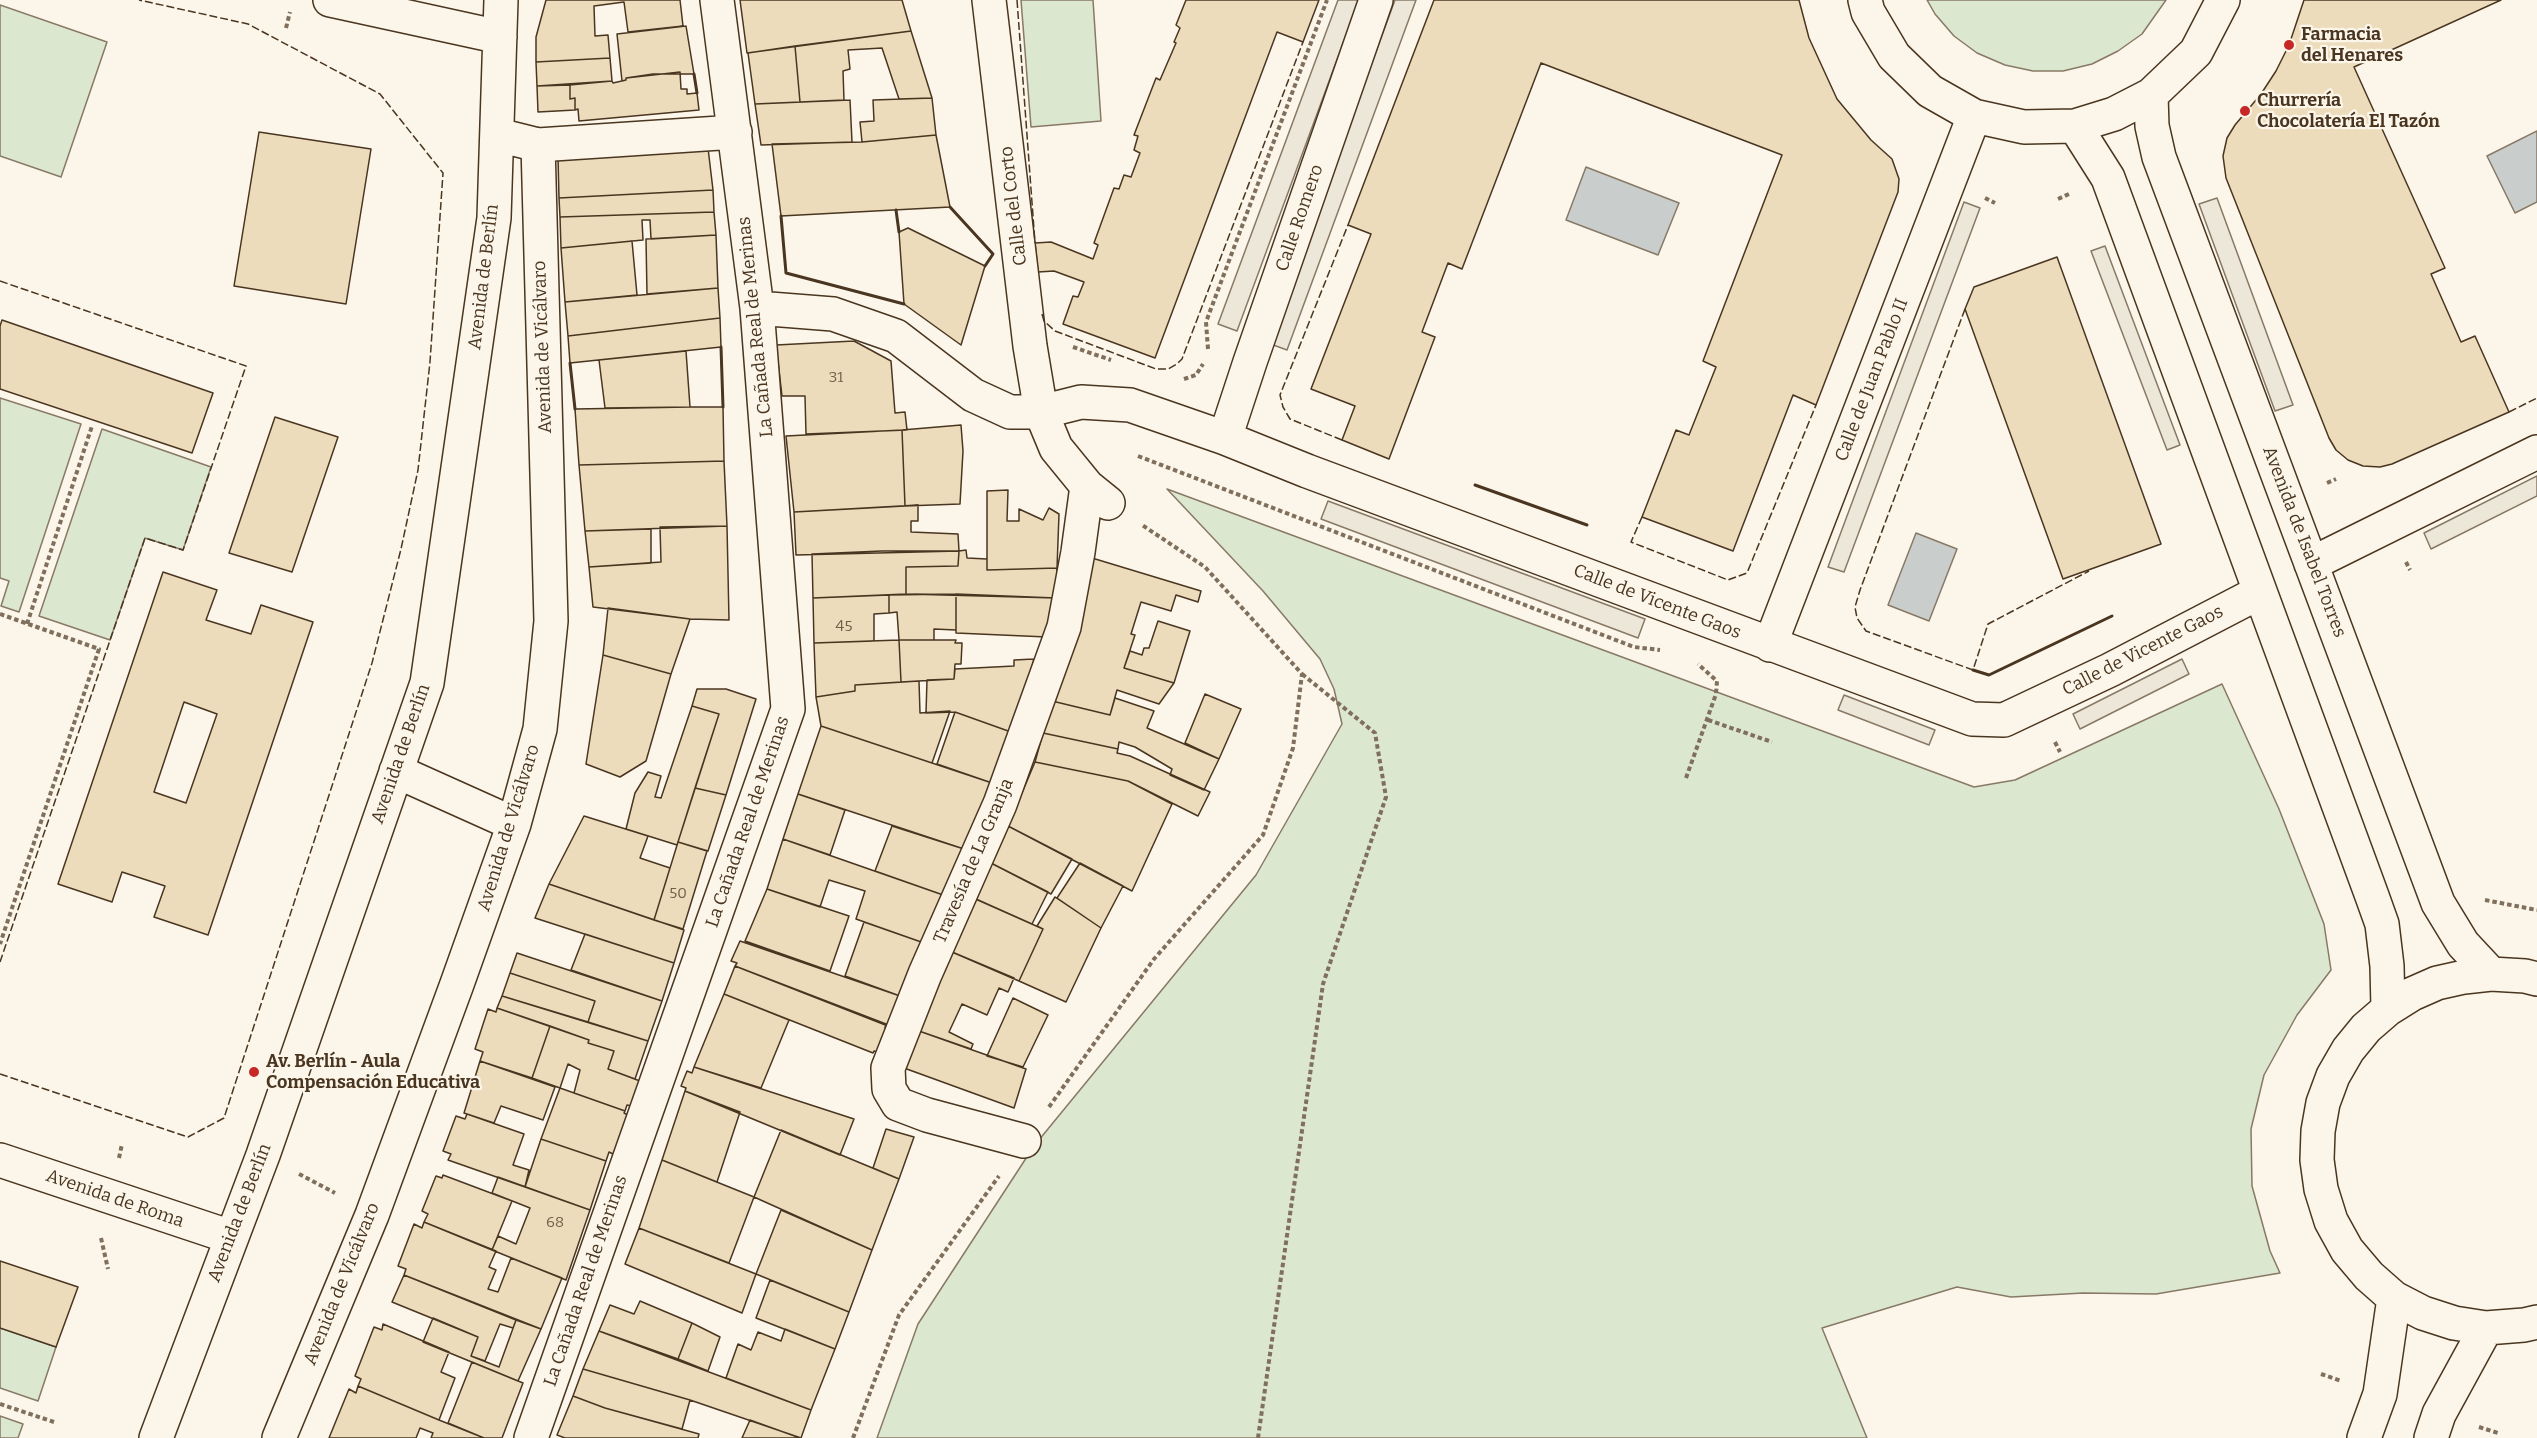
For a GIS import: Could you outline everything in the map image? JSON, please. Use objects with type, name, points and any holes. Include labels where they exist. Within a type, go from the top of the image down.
[{"type":"street","points":[[330,0],[500,37],[501,0]]},
{"type":"street","points":[[364,8],[396,0]]},
{"type":"street","name":"La Cañada Real de Merinas","points":[[531,1438],[788,709],[757,308],[717,0]]},
{"type":"street","name":"Calle del Corto","points":[[989,0],[1030,346],[1041,412],[1056,448],[1098,495]]},
{"type":"street","name":"Calle Romero","points":[[1226,438],[1250,362],[1376,0]]},
{"type":"street","points":[[1865,0],[1868,12],[1894,56],[1930,91],[1974,116],[2024,127],[2075,126],[2114,114],[2151,95],[2196,52],[2223,0]]},
{"type":"street","name":"Avenida de Berlín","points":[[156,1438],[263,1155],[427,683],[494,218],[500,37]]},
{"type":"street","name":"Avenida de Isabel Torres","points":[[2151,95],[2152,126],[2159,157],[2438,903],[2463,944],[2491,974]]},
{"type":"street","name":"Calle de Juan Pablo II","points":[[1770,645],[1974,116]]},
{"type":"street","points":[[2075,126],[2108,178],[2382,924],[2387,966],[2388,1009]]},
{"type":"street","points":[[498,135],[538,145],[735,132]]},
{"type":"street","name":"Avenida de Vicálvaro","points":[[279,1438],[372,1215],[514,824],[540,729],[551,621],[538,145]]},
{"type":"street","name":"Calle de Vicente Gaos","points":[[757,308],[833,314],[896,336],[973,395],[1010,412],[1041,412],[1080,402],[1130,405],[1226,438],[1307,471],[1972,719],[2004,720],[2110,670],[2260,592]]},
{"type":"street","points":[[2311,564],[2537,452]]},
{"type":"street","name":"Travesía de La Granja","points":[[1024,1141],[927,1115],[898,1104],[889,1089],[888,1068],[925,975],[1000,804],[1064,627],[1078,552],[1098,495]]},
{"type":"street","points":[[396,771],[514,824]]},
{"type":"street","points":[[2537,979],[2491,974],[2464,977],[2437,983],[2412,994],[2388,1009],[2366,1028],[2348,1050],[2333,1076],[2321,1112],[2317,1160],[2321,1189],[2347,1250],[2369,1276],[2394,1298],[2423,1313],[2454,1323],[2486,1328],[2537,1322]]},
{"type":"street","name":"Avenida de Roma","points":[[0,1160],[231,1237]]},
{"type":"street","points":[[2364,1438],[2380,1394],[2394,1298]]},
{"type":"street","points":[[2431,1438],[2439,1414],[2486,1328]]},
{"type":"path","points":[[27,624],[92,426]]},
{"type":"path","points":[[1137,456],[1634,647],[1668,650]]},
{"type":"path","points":[[1098,495],[1205,567],[1302,674],[1374,733],[1386,797],[1323,984],[1258,1438]]},
{"type":"path","points":[[0,614],[99,649],[0,944]]},
{"type":"path","points":[[1686,778],[1708,720],[1716,694],[1717,681],[1702,666],[1693,662]]},
{"type":"path","points":[[853,1438],[899,1315],[1154,959],[1263,835],[1293,748],[1302,674]]},
{"type":"path","points":[[1708,720],[1772,742]]},
{"type":"path","points":[[263,1155],[372,1215]]},
{"type":"path","points":[[0,1404],[54,1422]]},
{"type":"green space","points":[[1021,0],[1093,0],[1101,121],[1031,127]]},
{"type":"green space","points":[[1927,0],[2166,0],[2142,34],[2118,51],[2092,64],[2063,71],[2033,71],[2005,65],[1977,53],[1954,36],[1935,14]]},
{"type":"green space","points":[[0,5],[107,42],[61,177],[0,156]]},
{"type":"green space","points":[[0,398],[81,424],[19,612],[1,606],[9,581],[0,578]]},
{"type":"green space","points":[[102,429],[211,467],[183,550],[145,538],[110,640],[39,616]]},
{"type":"green space","points":[[1167,489],[1974,787],[2015,780],[2222,684],[2279,809],[2324,924],[2331,970],[2297,1015],[2264,1075],[2251,1129],[2252,1186],[2270,1251],[2280,1273],[2156,1294],[2083,1293],[2011,1297],[1957,1287],[1822,1328],[1867,1438],[877,1438],[918,1324],[1034,1146],[1256,875],[1342,724],[1334,689],[1320,659],[1263,591]]},
{"type":"green space","points":[[0,1328],[56,1347],[38,1401],[0,1388]]},
{"type":"green space","points":[[0,1416],[23,1424],[18,1438],[0,1438]]},
{"type":"shaded area","points":[[1338,0],[1359,0],[1237,331],[1218,324]]},
{"type":"shaded area","points":[[1395,0],[1416,0],[1287,350],[1268,343]]},
{"type":"shaded area","points":[[2537,131],[2537,202],[2515,213],[2487,156]]},
{"type":"shaded area","points":[[1586,167],[1679,203],[1658,255],[1566,220]]},
{"type":"shaded area","points":[[2217,198],[2293,405],[2275,411],[2199,204]]},
{"type":"shaded area","points":[[1964,202],[1980,208],[1844,572],[1828,567]]},
{"type":"shaded area","points":[[2105,246],[2180,445],[2167,450],[2091,251]]},
{"type":"shaded area","points":[[2537,476],[2537,496],[2431,549],[2424,533]]},
{"type":"shaded area","points":[[1328,501],[1645,619],[1638,638],[1321,519]]},
{"type":"shaded area","points":[[1916,533],[1957,549],[1929,621],[1888,605]]},
{"type":"shaded area","points":[[2182,659],[2189,674],[2080,729],[2073,714]]},
{"type":"shaded area","points":[[1844,695],[1935,730],[1929,745],[1838,710]]},
{"type":"building","points":[[546,0],[680,0],[683,26],[628,32],[624,2],[594,6],[595,36],[608,35],[610,58],[536,62],[536,37]]},
{"type":"building","points":[[740,0],[902,0],[911,31],[747,53]]},
{"type":"building","points":[[1186,0],[1319,0],[1303,42],[1277,32],[1155,358],[1063,324],[1073,296],[1078,297],[1084,282],[1054,271],[1038,272],[1035,243],[1051,242],[1093,259],[1098,245],[1094,243],[1114,188],[1119,189],[1124,175],[1131,177],[1140,153],[1134,150],[1138,136],[1134,135],[1156,78],[1160,80],[1176,43],[1174,42],[1180,28],[1176,25]]},
{"type":"building","points":[[1434,0],[1799,0],[1809,38],[1837,99],[1871,140],[1892,159],[1899,179],[1898,192],[1816,405],[1793,395],[1733,551],[1642,517],[1676,430],[1689,435],[1716,367],[1703,361],[1782,155],[1541,63],[1462,269],[1448,263],[1422,332],[1435,337],[1389,459],[1342,440],[1355,406],[1311,389],[1371,234],[1348,225]]},
{"type":"building","points":[[2304,0],[2501,0],[2354,67],[2445,268],[2431,274],[2461,342],[2475,336],[2509,412],[2392,464],[2380,467],[2363,466],[2348,460],[2336,450],[2329,438],[2226,178],[2223,156],[2227,138],[2276,71],[2289,45]]},
{"type":"building","points":[[686,26],[694,74],[653,74],[626,78],[622,81],[617,34]]},
{"type":"building","points":[[911,31],[932,98],[899,99],[882,48],[848,50],[850,69],[843,71],[844,100],[800,102],[795,46]]},
{"type":"building","points":[[795,46],[800,102],[755,104],[748,53]]},
{"type":"building","points":[[610,58],[612,81],[537,86],[536,62]]},
{"type":"building","points":[[680,72],[681,89],[687,89],[687,94],[697,93],[699,110],[579,121],[578,109],[575,110],[575,98],[570,99],[570,85],[612,81],[613,83],[626,80],[626,78]]},
{"type":"building","points":[[570,85],[570,99],[575,98],[575,110],[538,112],[537,86]]},
{"type":"building","points":[[932,98],[936,135],[862,142],[860,122],[874,121],[873,100]]},
{"type":"building","points":[[850,100],[852,142],[761,145],[755,104]]},
{"type":"building","points":[[259,132],[371,149],[346,304],[234,286]]},
{"type":"building","points":[[936,135],[950,207],[781,216],[772,144],[862,142]]},
{"type":"building","points":[[708,148],[713,190],[559,198],[558,158]]},
{"type":"building","points":[[713,190],[714,212],[560,217],[559,198]]},
{"type":"building","points":[[714,212],[716,235],[651,239],[650,220],[642,220],[643,240],[561,248],[560,217]]},
{"type":"building","points":[[908,228],[985,266],[961,345],[904,304],[899,232]]},
{"type":"building","points":[[716,235],[718,288],[647,294],[646,239]]},
{"type":"building","points":[[632,241],[637,295],[565,302],[561,248]]},
{"type":"building","points":[[2057,257],[2161,544],[2063,579],[1965,309],[1974,287]]},
{"type":"building","points":[[718,288],[720,318],[568,336],[565,302]]},
{"type":"building","points":[[720,318],[721,347],[570,363],[568,336]]},
{"type":"building","points":[[2,320],[213,393],[192,453],[0,389],[0,326]]},
{"type":"building","points":[[854,341],[891,361],[895,413],[905,412],[907,430],[806,434],[805,396],[782,396],[776,345]]},
{"type":"building","points":[[686,351],[690,407],[605,408],[599,360]]},
{"type":"building","points":[[723,407],[724,461],[579,465],[575,409]]},
{"type":"building","points":[[275,417],[338,437],[292,572],[229,553]]},
{"type":"building","points":[[961,425],[963,451],[960,504],[905,506],[902,430]]},
{"type":"building","points":[[902,430],[905,506],[794,512],[786,436]]},
{"type":"building","points":[[724,461],[727,526],[585,531],[579,465]]},
{"type":"building","points":[[1008,490],[1007,521],[1019,521],[1019,509],[1043,520],[1049,508],[1059,514],[1057,568],[987,570],[987,491]]},
{"type":"building","points":[[918,505],[918,521],[911,521],[911,532],[958,534],[959,551],[796,555],[794,512]]},
{"type":"building","points":[[727,526],[729,620],[690,619],[593,607],[589,567],[661,562],[660,527]]},
{"type":"building","points":[[651,529],[651,563],[589,567],[585,531]]},
{"type":"building","points":[[966,550],[967,558],[987,559],[987,570],[1057,568],[1056,598],[906,594],[906,567],[958,566],[959,551]]},
{"type":"building","points":[[959,551],[958,566],[906,567],[906,594],[813,598],[812,554]]},
{"type":"building","points":[[1092,558],[1201,591],[1198,602],[1176,595],[1171,611],[1141,602],[1131,634],[1135,635],[1124,668],[1174,683],[1159,704],[1117,690],[1110,715],[1052,701]]},
{"type":"building","points":[[163,572],[217,590],[206,620],[251,634],[261,605],[313,622],[208,935],[154,917],[165,886],[122,872],[112,902],[58,884]],"holes":[[[184,702],[217,714],[186,803],[154,792]]]},
{"type":"building","points":[[956,594],[1056,598],[1047,637],[956,633]]},
{"type":"building","points":[[956,594],[956,630],[934,629],[934,640],[899,640],[897,612],[889,613],[889,595]]},
{"type":"building","points":[[889,595],[889,613],[874,614],[874,641],[814,643],[813,598]]},
{"type":"building","points":[[608,608],[690,619],[671,674],[603,655]]},
{"type":"building","points":[[1158,621],[1190,631],[1174,683],[1124,668],[1130,651],[1142,655],[1144,648],[1149,648]]},
{"type":"building","points":[[899,640],[901,682],[855,685],[855,691],[816,697],[814,643]]},
{"type":"building","points":[[899,640],[956,640],[955,643],[962,643],[961,664],[955,664],[954,679],[901,682]]},
{"type":"building","points":[[603,655],[671,674],[646,761],[620,777],[586,764]]},
{"type":"building","points":[[1034,659],[1017,727],[1011,732],[955,712],[926,713],[927,680],[954,679],[955,669],[1014,666],[1014,660]]},
{"type":"building","points":[[919,681],[920,713],[950,711],[932,763],[821,726],[816,697],[855,691],[855,685]]},
{"type":"building","points":[[697,689],[726,689],[756,699],[726,795],[695,788],[719,714],[692,706]]},
{"type":"building","points":[[1205,694],[1241,709],[1219,759],[1185,743]]},
{"type":"building","points":[[1115,698],[1154,711],[1147,728],[1219,759],[1204,790],[1170,775],[1172,769],[1135,747],[1119,742],[1118,749],[1043,733],[1052,701],[1110,715]]},
{"type":"building","points":[[692,706],[719,714],[677,845],[626,829],[635,793],[648,772],[661,776],[655,797],[661,798]]},
{"type":"building","points":[[955,712],[1011,732],[992,783],[937,764]]},
{"type":"building","points":[[821,726],[992,783],[967,850],[798,794]]},
{"type":"building","points":[[1043,733],[1118,749],[1117,753],[1130,756],[1210,792],[1198,816],[1128,781],[1035,762]]},
{"type":"building","points":[[1035,762],[1128,781],[1172,804],[1132,891],[1008,826]]},
{"type":"building","points":[[695,788],[726,795],[708,851],[678,842]]},
{"type":"building","points":[[798,794],[845,810],[830,855],[783,839]]},
{"type":"building","points":[[584,816],[648,836],[640,858],[670,868],[654,920],[549,884]]},
{"type":"building","points":[[892,826],[967,850],[946,896],[875,871]]},
{"type":"building","points":[[1008,826],[1072,859],[1051,894],[987,861]]},
{"type":"building","points":[[783,839],[946,896],[924,943],[856,919],[865,891],[829,880],[820,907],[767,889]]},
{"type":"building","points":[[678,842],[707,851],[683,929],[654,920]]},
{"type":"building","points":[[987,861],[1048,892],[1032,924],[967,895]]},
{"type":"building","points":[[1080,863],[1123,886],[1101,928],[1057,898]]},
{"type":"building","points":[[549,884],[684,930],[674,963],[535,918]]},
{"type":"building","points":[[767,889],[849,916],[830,971],[745,941]]},
{"type":"building","points":[[971,897],[1043,929],[1019,981],[945,949]]},
{"type":"building","points":[[1055,897],[1101,928],[1066,1002],[1019,981],[1043,929],[1037,926]]},
{"type":"building","points":[[864,922],[924,943],[900,996],[845,976]]},
{"type":"building","points":[[585,934],[674,963],[662,1001],[571,970]]},
{"type":"building","points":[[740,941],[900,996],[893,1028],[735,966],[737,963],[731,961]]},
{"type":"building","points":[[945,949],[1014,978],[1008,992],[999,988],[987,1015],[962,1004],[949,1032],[973,1044],[971,1049],[919,1031]]},
{"type":"building","points":[[517,953],[662,1001],[648,1041],[588,1022],[595,1001],[510,973]]},
{"type":"building","points":[[735,966],[886,1024],[885,1028],[890,1030],[880,1053],[874,1051],[873,1053],[724,994]]},
{"type":"building","points":[[510,973],[595,1001],[588,1022],[502,996]]},
{"type":"building","points":[[724,994],[789,1020],[761,1088],[694,1067]]},
{"type":"building","points":[[502,996],[648,1041],[635,1079],[608,1069],[614,1051],[497,1008]]},
{"type":"building","points":[[1013,998],[1048,1015],[1023,1067],[987,1056]]},
{"type":"building","points":[[497,1008],[550,1026],[532,1078],[480,1061],[483,1052],[475,1049],[488,1009],[496,1012]]},
{"type":"building","points":[[550,1026],[589,1040],[588,1043],[614,1051],[608,1069],[640,1081],[631,1106],[627,1105],[625,1111],[574,1093],[580,1070],[568,1064],[560,1088],[532,1078]]},
{"type":"building","points":[[919,1031],[1026,1069],[1014,1108],[904,1068]]},
{"type":"building","points":[[480,1061],[555,1087],[543,1120],[501,1106],[494,1123],[464,1113]]},
{"type":"building","points":[[694,1067],[854,1119],[840,1155],[685,1091],[686,1088],[681,1086],[687,1071],[692,1073]]},
{"type":"building","points":[[560,1088],[625,1111],[624,1113],[628,1115],[615,1155],[609,1152],[606,1161],[541,1139]]},
{"type":"building","points":[[685,1091],[740,1112],[717,1182],[662,1160]]},
{"type":"building","points":[[467,1114],[524,1134],[513,1165],[529,1170],[525,1187],[448,1160],[451,1154],[443,1151],[456,1116],[465,1119]]},
{"type":"building","points":[[886,1129],[914,1137],[899,1179],[873,1168]]},
{"type":"building","points":[[781,1130],[899,1179],[872,1250],[754,1197]]},
{"type":"building","points":[[541,1139],[606,1161],[590,1210],[525,1187]]},
{"type":"building","points":[[662,1160],[754,1197],[729,1263],[639,1228]]},
{"type":"building","points":[[443,1175],[512,1201],[492,1250],[424,1222],[428,1214],[422,1211],[436,1176],[442,1178]]},
{"type":"building","points":[[498,1177],[590,1210],[566,1280],[492,1250],[498,1236],[516,1244],[530,1208],[492,1193]]},
{"type":"building","points":[[781,1210],[872,1250],[849,1312],[756,1274]]},
{"type":"building","points":[[424,1222],[496,1251],[489,1267],[496,1270],[488,1289],[498,1292],[511,1258],[562,1278],[541,1329],[404,1275],[406,1269],[398,1266],[414,1224],[422,1228]]},
{"type":"building","points":[[639,1228],[756,1274],[742,1313],[625,1264]]},
{"type":"building","points":[[0,1261],[78,1287],[56,1347],[0,1328]]},
{"type":"building","points":[[404,1275],[516,1320],[513,1328],[500,1324],[485,1361],[471,1356],[478,1337],[392,1302]]},
{"type":"building","points":[[770,1280],[849,1312],[835,1349],[756,1318]]},
{"type":"building","points":[[640,1301],[692,1323],[678,1359],[599,1331],[610,1305],[634,1314]]},
{"type":"building","points":[[433,1318],[478,1337],[471,1356],[499,1367],[516,1320],[541,1329],[518,1381],[423,1342]]},
{"type":"building","points":[[692,1323],[720,1337],[708,1371],[678,1359]]},
{"type":"building","points":[[383,1324],[449,1352],[441,1372],[455,1378],[439,1420],[358,1386],[361,1379],[355,1376],[374,1327],[382,1330]]},
{"type":"building","points":[[785,1329],[835,1349],[811,1410],[726,1378],[738,1344],[751,1350],[758,1332],[781,1341]]},
{"type":"building","points":[[599,1331],[811,1410],[801,1438],[690,1400],[583,1369]]},
{"type":"building","points":[[472,1362],[523,1383],[502,1438],[484,1438],[448,1423]]},
{"type":"building","points":[[583,1369],[690,1400],[682,1429],[605,1408],[573,1396]]},
{"type":"building","points":[[358,1386],[484,1438],[431,1438],[433,1433],[420,1428],[416,1438],[329,1438],[349,1389],[356,1393]]},
{"type":"building","points":[[573,1396],[605,1408],[699,1434],[698,1438],[565,1438],[557,1435]]},
{"type":"building","points":[[750,1420],[800,1438],[742,1438]]},
{"type":"fence","points":[[0,1074],[188,1137],[224,1118],[372,663],[418,470],[430,362],[443,173],[380,94],[248,24],[139,0]]},
{"type":"fence","points":[[1017,0],[1035,243]]},
{"type":"fence","points":[[1042,314],[1044,321],[1055,331],[1156,369],[1168,369],[1182,359],[1303,42]]},
{"type":"fence","points":[[1342,440],[1290,419],[1283,407],[1280,395],[1348,225]]},
{"type":"fence","points":[[0,281],[246,366],[183,550],[145,538],[0,962]]},
{"type":"fence","points":[[1965,309],[1860,590],[1855,607],[1857,618],[1866,631],[1973,670],[1988,624],[2089,571]]},
{"type":"fence","points":[[2509,412],[2537,398]]},
{"type":"fence","points":[[1642,517],[1631,542],[1728,580],[1747,573],[1816,405]]},
{"type":"wall","points":[[694,74],[697,93]]},
{"type":"wall","points":[[950,207],[993,254],[985,266]]},
{"type":"wall","points":[[896,210],[899,232]]},
{"type":"wall","points":[[781,216],[786,273],[904,304]]},
{"type":"wall","points":[[721,347],[723,407]]},
{"type":"wall","points":[[570,363],[575,409]]},
{"type":"wall","points":[[1475,485],[1587,525]]},
{"type":"wall","points":[[1973,670],[1989,675],[2112,616]]},
{"type":"place","name":"Farmacia del Henares","points":[[2289,45]]},
{"type":"place","name":"Churrería Chocolatería El Tazón","points":[[2245,111]]},
{"type":"place","name":"Av. Berlín - Aula Compensación Educativa","points":[[254,1072]]}]
